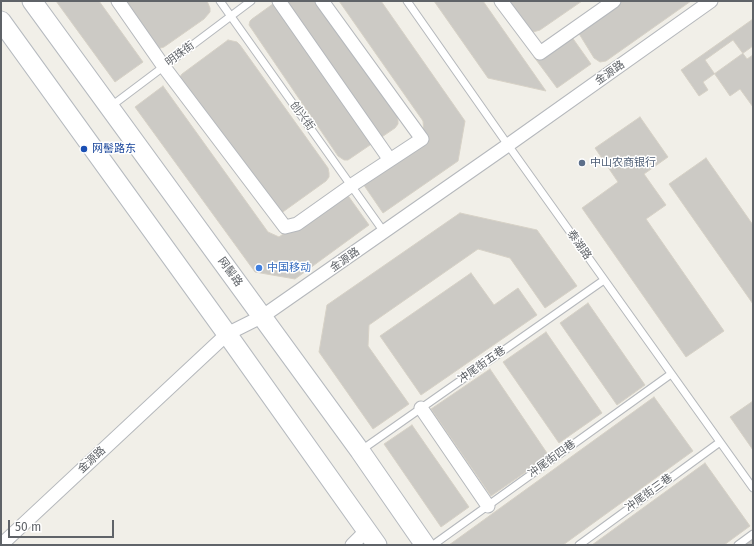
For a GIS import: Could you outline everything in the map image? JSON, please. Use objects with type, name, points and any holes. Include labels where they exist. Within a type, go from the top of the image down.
[{"type":"main road","name":"网髻路","points":[[32,1],[263,316],[360,451],[425,545]]},
{"type":"main road","points":[[1,21],[372,538]]},
{"type":"street","points":[[118,1],[164,67],[285,226],[297,224],[352,185],[422,139],[322,1]]},
{"type":"street","points":[[279,1],[390,160]]},
{"type":"street","points":[[502,1],[540,53],[614,1]]},
{"type":"street","name":"金源路","points":[[4,544],[227,334],[263,316],[711,1]]},
{"type":"street","points":[[421,408],[488,506]]},
{"type":"street","points":[[352,545],[372,538]]},
{"type":"lane","name":"创兴街","points":[[220,1],[384,232]]},
{"type":"lane","name":"明珠街","points":[[109,108],[251,1]]},
{"type":"lane","name":"泰湖路","points":[[407,1],[753,488]]},
{"type":"lane","name":"冲尾街五巷","points":[[360,451],[604,280]]},
{"type":"lane","name":"冲尾街四巷","points":[[433,545],[671,374]]},
{"type":"lane","name":"冲尾街三巷","points":[[579,545],[720,442]]},
{"type":"lane","points":[[738,545],[753,534]]},
{"type":"building","points":[[56,1],[99,1],[143,62],[115,82]]},
{"type":"building","points":[[120,1],[207,1],[210,12],[204,19],[164,47],[157,49]]},
{"type":"building","points":[[277,1],[318,1],[397,115],[398,124],[395,128],[348,160],[344,160],[338,156],[249,25],[252,19]]},
{"type":"building","points":[[339,1],[381,1],[465,121],[458,161],[383,213],[359,178],[424,133],[423,121]]},
{"type":"building","points":[[434,1],[483,1],[546,91],[488,78]]},
{"type":"building","points":[[508,1],[582,1],[540,30],[533,32],[530,31]]},
{"type":"building","points":[[613,1],[691,1],[606,61],[600,62],[594,58],[578,32]]},
{"type":"building","points":[[753,19],[753,46],[703,82],[708,90],[699,96],[681,70]]},
{"type":"building","points":[[569,33],[591,64],[557,88],[534,57]]},
{"type":"building","points":[[228,40],[237,42],[240,45],[328,168],[329,177],[326,181],[280,214],[179,78],[182,74]]},
{"type":"building","points":[[733,40],[747,59],[753,55],[753,107],[740,89],[730,96],[705,60]]},
{"type":"building","points":[[163,86],[268,232],[279,237],[344,190],[369,225],[295,279],[255,272],[135,107]]},
{"type":"building","points":[[640,117],[668,157],[644,174],[666,205],[646,219],[724,331],[686,357],[582,208],[618,182],[595,148]]},
{"type":"building","points":[[706,158],[753,225],[753,304],[669,184]]},
{"type":"building","points":[[460,213],[537,230],[577,286],[545,308],[510,258],[478,249],[369,325],[368,346],[409,404],[373,429],[319,352],[327,305]]},
{"type":"building","points":[[471,273],[494,305],[518,288],[537,315],[421,395],[380,336]]},
{"type":"building","points":[[588,303],[645,385],[617,405],[560,323]]},
{"type":"building","points":[[546,332],[602,413],[559,443],[503,362]]},
{"type":"building","points":[[490,369],[549,456],[491,496],[431,409]]},
{"type":"building","points":[[654,397],[693,451],[563,545],[449,545]]},
{"type":"building","points":[[753,401],[753,450],[730,417]]},
{"type":"building","points":[[412,425],[469,507],[441,527],[384,444]]},
{"type":"building","points":[[705,463],[750,526],[724,545],[592,545]]},
{"type":"building","points":[[753,538],[753,545],[743,545]]},
{"type":"place","name":"网髻路东","points":[[84,149]]},
{"type":"place","name":"中山农商银行","points":[[582,163]]},
{"type":"place","name":"中国移动","points":[[259,268]]}]
